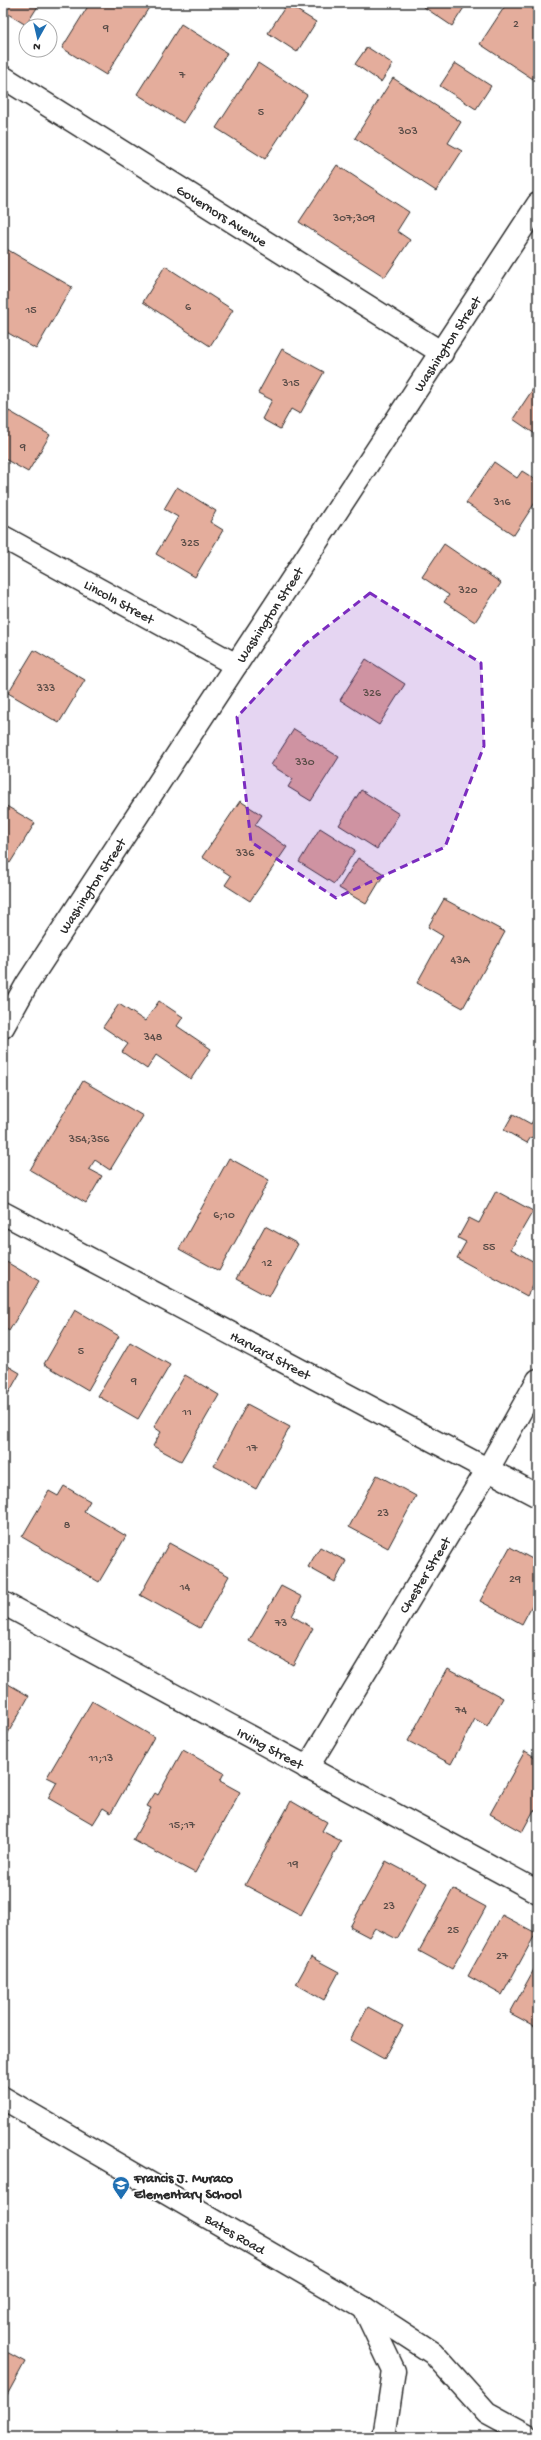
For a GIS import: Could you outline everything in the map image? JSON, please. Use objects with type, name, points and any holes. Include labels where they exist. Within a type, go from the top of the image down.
[{"type":"street","name":"Governors Avenue","points":[[3,77],[442,353]]},
{"type":"street","name":"Washington Street","points":[[3,1027],[26,984],[442,353],[538,204]]},
{"type":"street","name":"Lincoln Street","points":[[3,536],[236,665]]},
{"type":"street","name":"Harvard Street","points":[[3,1213],[538,1496]]},
{"type":"street","name":"Chester Street","points":[[307,1768],[488,1469],[538,1380]]},
{"type":"street","name":"Irving Street","points":[[3,1603],[538,1892]]},
{"type":"street","name":"Bates Road","points":[[3,2098],[364,2308],[434,2353],[487,2412],[531,2437]]},
{"type":"street","points":[[364,2308],[394,2371],[384,2437]]},
{"type":"highlighted area","points":[[370,593],[481,663],[484,746],[445,847],[336,898],[251,842],[237,717],[305,644]]},
{"type":"building","points":[[3,3],[40,3],[30,18],[18,18],[18,20],[3,11]]},
{"type":"building","points":[[90,3],[146,3],[150,6],[106,75],[62,48]]},
{"type":"building","points":[[418,3],[467,3],[452,26]]},
{"type":"building","points":[[507,3],[538,3],[538,71],[533,79],[480,44]]},
{"type":"building","points":[[287,4],[316,22],[297,52],[268,33]]},
{"type":"building","points":[[181,24],[227,53],[183,123],[137,94]]},
{"type":"building","points":[[367,47],[393,64],[381,82],[355,64]]},
{"type":"building","points":[[258,63],[307,95],[265,159],[216,128]]},
{"type":"building","points":[[455,63],[491,86],[476,109],[440,86]]},
{"type":"building","points":[[393,78],[461,122],[448,143],[462,151],[436,191],[355,138]]},
{"type":"building","points":[[337,165],[409,212],[397,231],[410,240],[385,277],[299,222]]},
{"type":"building","points":[[3,247],[72,287],[36,349],[3,330]]},
{"type":"building","points":[[165,266],[233,310],[210,346],[143,302]]},
{"type":"building","points":[[282,349],[324,372],[300,414],[291,409],[280,429],[262,419],[272,400],[258,393]]},
{"type":"building","points":[[537,383],[538,384],[538,436],[513,419]]},
{"type":"building","points":[[9,411],[50,435],[28,472],[3,458],[3,422]]},
{"type":"building","points":[[494,462],[517,478],[522,471],[538,481],[538,498],[514,535],[466,503]]},
{"type":"building","points":[[177,487],[216,511],[210,522],[223,530],[195,577],[156,554],[178,517],[164,509]]},
{"type":"building","points":[[444,544],[501,583],[475,622],[444,602],[449,595],[422,577]]},
{"type":"building","points":[[34,650],[85,680],[59,723],[8,693]]},
{"type":"building","points":[[366,659],[405,684],[379,725],[340,700]]},
{"type":"building","points":[[294,729],[339,757],[311,801],[288,787],[293,779],[271,765]]},
{"type":"building","points":[[361,790],[399,814],[377,849],[339,825]]},
{"type":"building","points":[[240,801],[262,815],[255,825],[287,847],[250,901],[225,885],[231,876],[202,857]]},
{"type":"building","points":[[3,804],[35,823],[10,863],[3,859]]},
{"type":"building","points":[[320,828],[355,850],[334,884],[299,862]]},
{"type":"building","points":[[358,858],[384,874],[366,904],[339,888]]},
{"type":"building","points":[[444,899],[505,932],[463,1008],[417,983],[443,936],[428,927]]},
{"type":"building","points":[[159,1001],[183,1017],[177,1026],[211,1049],[191,1079],[156,1055],[147,1069],[122,1052],[128,1044],[103,1027],[119,1004],[145,1021]]},
{"type":"building","points":[[83,1081],[143,1116],[110,1170],[95,1160],[89,1169],[102,1176],[86,1203],[30,1170]]},
{"type":"building","points":[[538,1111],[538,1141],[531,1137],[527,1143],[504,1130],[513,1114],[531,1124]]},
{"type":"building","points":[[229,1158],[269,1180],[219,1271],[179,1249]]},
{"type":"building","points":[[496,1191],[533,1211],[511,1249],[538,1264],[538,1276],[527,1296],[457,1258],[466,1242],[458,1238],[469,1218],[479,1223]]},
{"type":"building","points":[[265,1226],[298,1244],[269,1297],[236,1279]]},
{"type":"building","points":[[3,1260],[39,1281],[9,1331],[3,1327]]},
{"type":"building","points":[[75,1310],[119,1336],[88,1390],[44,1364]]},
{"type":"building","points":[[130,1342],[170,1365],[138,1419],[98,1396]]},
{"type":"building","points":[[3,1363],[20,1373],[3,1403]]},
{"type":"building","points":[[185,1375],[219,1395],[181,1461],[153,1446],[161,1432],[154,1427]]},
{"type":"building","points":[[247,1404],[290,1427],[256,1489],[214,1466]]},
{"type":"building","points":[[377,1475],[416,1496],[388,1548],[349,1527]]},
{"type":"building","points":[[64,1486],[90,1501],[84,1511],[126,1536],[99,1582],[22,1537],[49,1491],[58,1496]]},
{"type":"building","points":[[169,1543],[229,1576],[200,1628],[140,1595]]},
{"type":"building","points":[[320,1547],[346,1561],[335,1582],[308,1567]]},
{"type":"building","points":[[510,1547],[538,1562],[538,1594],[522,1624],[480,1601]]},
{"type":"building","points":[[281,1586],[302,1597],[292,1616],[313,1628],[293,1665],[249,1641]]},
{"type":"building","points":[[448,1668],[503,1698],[487,1726],[475,1719],[451,1764],[408,1741]]},
{"type":"building","points":[[3,1681],[29,1696],[3,1742]]},
{"type":"building","points":[[92,1701],[154,1737],[111,1813],[103,1808],[93,1824],[48,1798],[57,1782],[47,1777]]},
{"type":"building","points":[[183,1750],[224,1773],[220,1781],[240,1792],[195,1873],[133,1840],[151,1808],[147,1806],[155,1793],[158,1795]]},
{"type":"building","points":[[525,1751],[538,1759],[538,1812],[534,1810],[522,1832],[490,1814]]},
{"type":"building","points":[[291,1801],[327,1822],[322,1831],[341,1841],[301,1915],[245,1885]]},
{"type":"building","points":[[386,1861],[427,1883],[397,1939],[375,1928],[369,1937],[350,1927]]},
{"type":"building","points":[[453,1889],[486,1907],[452,1969],[419,1951]]},
{"type":"building","points":[[502,1915],[536,1933],[502,1995],[468,1976]]},
{"type":"building","points":[[311,1957],[339,1972],[324,2000],[296,1984]]},
{"type":"building","points":[[538,1962],[538,2028],[510,2013]]},
{"type":"building","points":[[368,2007],[403,2026],[384,2059],[350,2040]]},
{"type":"building","points":[[3,2350],[25,2362],[6,2397],[3,2395]]},
{"type":"place","name":"Francis J. Muraco Elementary School","points":[[121,2200]]}]
